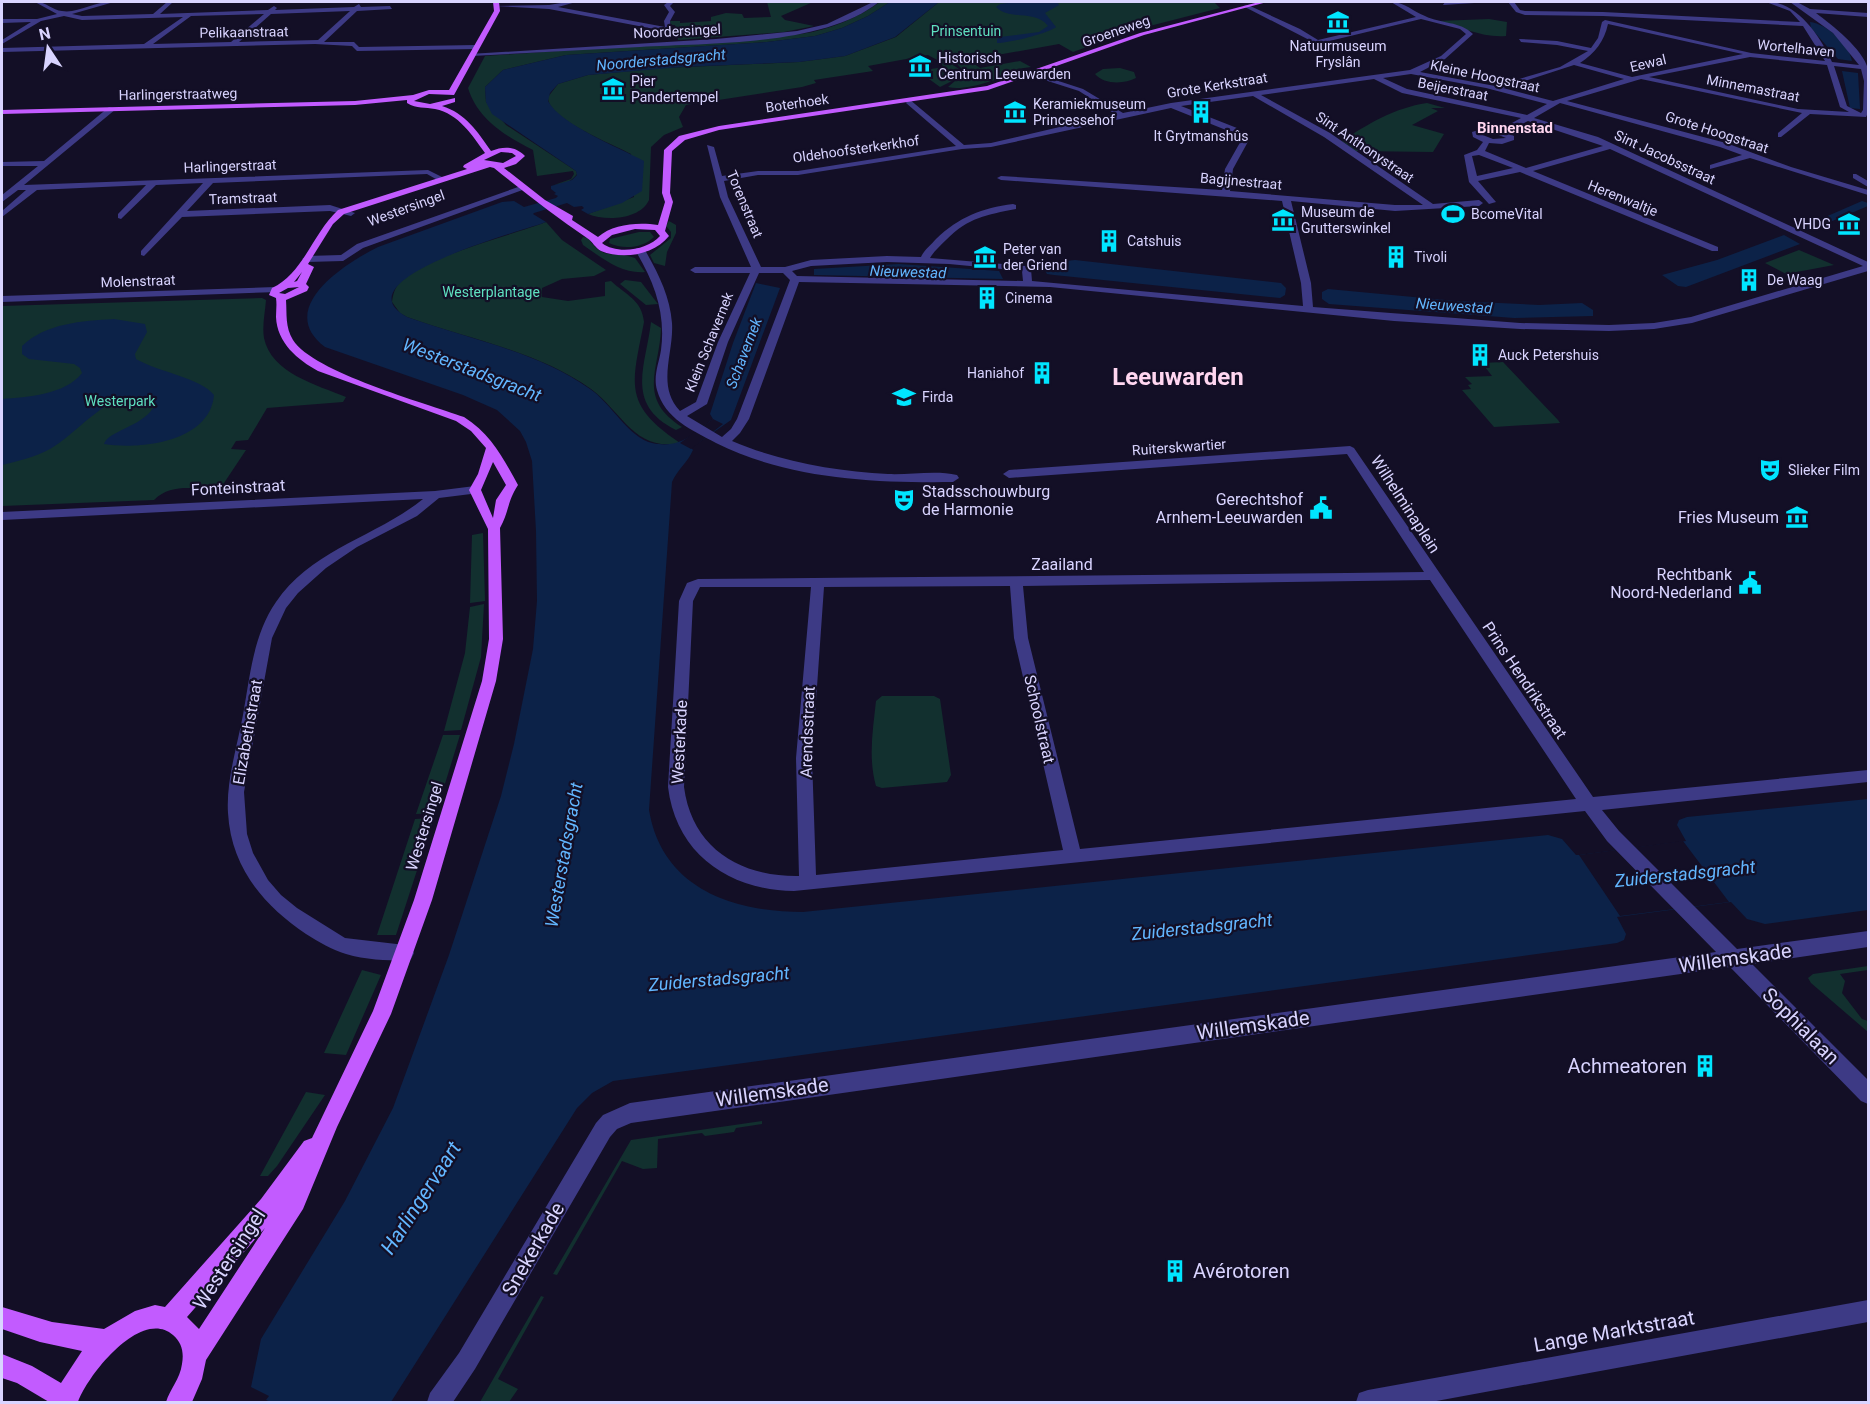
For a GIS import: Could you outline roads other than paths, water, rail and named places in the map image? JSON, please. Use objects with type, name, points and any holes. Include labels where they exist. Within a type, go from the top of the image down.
[{"type":"main road","name":"Groeneweg","points":[[1249,7],[1264,2]]},
{"type":"main road","name":"Groeneweg","points":[[909,101],[988,88],[1107,45],[1192,20],[1275,2]]},
{"type":"main road","points":[[413,101],[446,86],[461,73],[497,4]]},
{"type":"main road","points":[[461,73],[462,76],[451,96],[451,103],[467,116],[470,125]]},
{"type":"main road","points":[[434,92],[451,96]]},
{"type":"main road","points":[[433,106],[451,96]]},
{"type":"main road","points":[[413,101],[447,110],[470,125],[477,133],[506,150],[520,154],[520,159],[513,162],[442,178]]},
{"type":"main road","name":"Harlingerstraatweg","points":[[2,112],[413,101]]},
{"type":"main road","name":"Boterhoek","points":[[666,193],[668,150],[676,141],[689,135],[719,128],[909,101]]},
{"type":"main road","points":[[477,133],[480,142],[489,153]]},
{"type":"main road","points":[[278,293],[311,259],[348,212],[442,178],[480,161],[489,153],[506,150]]},
{"type":"main road","points":[[480,161],[493,166],[598,242],[598,245],[604,249],[622,252],[640,250],[661,242],[665,236],[662,230],[655,227],[638,227],[603,236],[598,242]]},
{"type":"main road","points":[[513,162],[524,188]]},
{"type":"main road","points":[[638,227],[653,216],[666,193]]},
{"type":"main road","points":[[662,230],[669,202],[666,193]]},
{"type":"main road","points":[[562,216],[597,228],[617,231]]},
{"type":"main road","points":[[285,331],[296,295],[303,289],[301,284],[311,259]]},
{"type":"main road","points":[[286,285],[301,284]]},
{"type":"main road","points":[[278,293],[296,295]]},
{"type":"main road","points":[[278,293],[281,322],[291,345],[312,364],[460,419],[482,435],[507,477]]},
{"type":"main road","points":[[479,489],[491,449]]},
{"type":"main road","points":[[479,489],[491,476],[507,477]]},
{"type":"main road","name":"Westersingel","points":[[182,1401],[191,1377],[195,1356],[295,1201],[330,1120],[381,1014],[405,953],[489,681],[496,639],[494,528],[499,519],[502,500],[512,485],[507,477]]},
{"type":"main road","points":[[479,489],[490,497],[506,492]]},
{"type":"main road","name":"Westersingel","points":[[479,489],[487,521],[494,528]]},
{"type":"main road","name":"Westersingel","points":[[170,1319],[269,1207],[330,1120]]},
{"type":"main road","points":[[2,1318],[52,1335],[84,1341],[106,1341]]},
{"type":"main road","points":[[2,1366],[24,1374],[66,1401],[75,1377],[106,1341],[122,1329],[155,1318],[170,1319],[183,1326],[192,1338],[195,1356]]},
{"type":"street","points":[[38,2],[63,14],[79,18],[188,16]]},
{"type":"street","points":[[2,21],[39,20],[110,2]]},
{"type":"street","points":[[153,17],[170,2]]},
{"type":"street","points":[[233,44],[282,2]]},
{"type":"street","points":[[320,42],[363,2]]},
{"type":"street","points":[[549,7],[573,2]]},
{"type":"street","points":[[669,43],[668,15],[672,12],[667,5],[671,2]]},
{"type":"street","name":"Noordersingel","points":[[474,50],[482,53],[669,43],[751,38],[810,31],[859,12],[876,2]]},
{"type":"street","points":[[1394,2],[1422,17]]},
{"type":"street","points":[[1447,3],[1487,2]]},
{"type":"street","points":[[1511,2],[1520,12],[1603,17],[1802,21],[1820,18],[1869,22]]},
{"type":"street","points":[[1769,2],[1792,10],[1869,15]]},
{"type":"street","points":[[1792,10],[1830,63],[1844,107],[1867,119],[1864,65],[1820,18],[1812,11],[1793,2]]},
{"type":"street","points":[[1496,88],[1559,71],[1592,50],[1602,37],[1601,3]]},
{"type":"street","points":[[497,4],[549,7],[669,30]]},
{"type":"street","points":[[1249,7],[1298,30],[1317,42],[1422,17]]},
{"type":"street","points":[[146,46],[192,13],[390,8]]},
{"type":"street","name":"Grote Kerkstraat","points":[[962,147],[975,148],[1016,141],[1171,105],[1412,72],[1439,60],[1468,36],[1468,32],[1462,28],[1422,17]]},
{"type":"street","name":"Wortelhaven","points":[[1603,17],[1750,55],[1864,65]]},
{"type":"street","points":[[2,42],[39,20]]},
{"type":"street","points":[[1521,39],[1592,50]]},
{"type":"street","name":"Pelikaanstraat","points":[[2,50],[320,42],[318,44],[354,44],[357,49],[474,50]]},
{"type":"street","name":"Eewal","points":[[1502,132],[1557,102],[1630,79],[1750,55]]},
{"type":"street","points":[[1573,63],[1630,79]]},
{"type":"street","name":"Kleine Hoogstraat","points":[[1412,72],[1557,102]]},
{"type":"street","points":[[1031,74],[1084,92],[1121,115]]},
{"type":"street","name":"Minnemastraat","points":[[1640,76],[1726,97],[1808,112],[1867,119]]},
{"type":"street","name":"Beijerstraat","points":[[1375,77],[1406,92],[1529,118]]},
{"type":"street","name":"Sint Anthonystraat","points":[[1252,93],[1327,135],[1431,207]]},
{"type":"street","points":[[909,101],[962,147]]},
{"type":"street","name":"Grote Hoogstraat","points":[[1557,102],[1703,139],[1788,169],[1868,190]]},
{"type":"street","points":[[1171,105],[1234,130],[1246,138],[1229,169],[1226,193]]},
{"type":"street","points":[[2,200],[112,109]]},
{"type":"street","points":[[1781,135],[1808,112]]},
{"type":"street","name":"Sint Jacobsstraat","points":[[1529,118],[1611,146],[1787,229],[1805,234],[1869,267]]},
{"type":"street","points":[[1483,130],[1502,132],[1510,136],[1509,140],[1487,141],[1479,138],[1475,133],[1483,130]]},
{"type":"street","points":[[1487,141],[1481,150],[1468,155],[1474,180],[1492,202]]},
{"type":"street","points":[[1474,180],[1523,170],[1611,146]]},
{"type":"street","name":"Torenstraat","points":[[710,147],[718,179],[756,264],[756,269]]},
{"type":"street","name":"Oldehoofsterkerkhof","points":[[718,179],[758,173],[798,173],[962,147]]},
{"type":"street","name":"Herenwaltje","points":[[1481,150],[1599,203],[1715,249]]},
{"type":"street","points":[[1713,167],[1750,155]]},
{"type":"street","points":[[2,164],[44,163]]},
{"type":"street","name":"Harlingerstraat","points":[[15,188],[428,172],[442,178]]},
{"type":"street","points":[[1855,198],[1868,190],[1856,176]]},
{"type":"street","name":"Bagijnestraat","points":[[1001,178],[1226,193],[1395,208],[1479,203]]},
{"type":"street","name":"Tramstraat","points":[[180,214],[210,181]]},
{"type":"street","points":[[121,216],[153,183]]},
{"type":"street","points":[[2,215],[35,187]]},
{"type":"street","name":"Westersingel","points":[[311,259],[343,258],[360,246],[524,188]]},
{"type":"street","points":[[1286,198],[1305,280],[1308,310]]},
{"type":"street","points":[[2,200],[18,201]]},
{"type":"street","points":[[925,260],[927,254],[958,222],[987,212],[1013,207]]},
{"type":"street","name":"Tramstraat","points":[[180,214],[330,208],[348,212]]},
{"type":"street","points":[[144,254],[180,214]]},
{"type":"street","points":[[640,250],[654,273],[666,305],[668,335],[660,382],[667,400],[679,416],[723,442],[792,466],[834,474],[896,479],[953,478]]},
{"type":"street","points":[[1858,261],[1869,258]]},
{"type":"street","points":[[695,270],[785,270],[799,265],[830,261],[925,260],[1026,269],[1028,283]]},
{"type":"street","points":[[785,270],[795,279],[1028,283],[1459,323],[1598,328],[1661,326],[1869,267]]},
{"type":"street","name":"Klein Schavernek","points":[[679,416],[701,404],[723,342],[756,269]]},
{"type":"street","points":[[723,442],[736,431],[743,420],[795,279]]},
{"type":"street","name":"Molenstraat","points":[[2,299],[278,293]]},
{"type":"street","name":"Ruiterskwartier","points":[[1009,474],[1350,450]]},
{"type":"street","name":"Wilhelminaplein","points":[[1350,450],[1433,576]]},
{"type":"street","name":"Fonteinstraat","points":[[2,516],[431,499],[479,489]]},
{"type":"street","name":"Elizabethstraat","points":[[405,953],[365,950],[342,945],[296,918],[274,900],[259,882],[241,848],[235,817],[236,792],[265,638],[273,616],[298,585],[335,554],[407,518],[431,499]]},
{"type":"street","name":"Zaailand","points":[[692,586],[715,581],[1016,581],[1433,576]]},
{"type":"street","name":"Prins Hendrikstraat","points":[[1433,576],[1588,804],[1625,849],[1683,908]]},
{"type":"street","name":"Arendsstraat","points":[[808,883],[804,758],[818,581]]},
{"type":"street","name":"Schoolstraat","points":[[1016,581],[1021,638],[1073,856]]},
{"type":"street","name":"Westerkade","points":[[692,586],[686,601],[676,787],[681,815],[698,844],[707,854],[741,874],[771,882],[808,883]]},
{"type":"street","points":[[808,883],[1869,776]]},
{"type":"street","name":"Sophialaan","points":[[1683,908],[1869,1094]]},
{"type":"street","name":"Willemskade","points":[[638,1111],[1869,939]]},
{"type":"street","name":"Snekerkade","points":[[439,1402],[468,1361],[603,1130],[619,1117],[638,1111]]},
{"type":"street","name":"Lange Marktstraat","points":[[1368,1402],[1869,1311]]},
{"type":"water","points":[[890,2],[939,2],[895,37],[845,56],[799,62],[681,67],[588,75],[558,84],[550,93],[548,101],[565,119],[644,161],[642,191],[622,203],[588,214],[581,210],[584,208],[582,206],[574,207],[567,203],[534,213],[546,222],[443,258],[415,272],[396,287],[392,302],[407,317],[502,347],[548,365],[590,389],[635,434],[644,440],[670,444],[685,439],[713,419],[710,414],[733,343],[756,283],[780,288],[731,420],[691,448],[693,450],[691,454],[672,482],[649,810],[656,837],[669,859],[685,877],[704,890],[726,900],[751,907],[803,912],[1548,835],[1562,839],[1576,855],[1579,855],[1686,841],[1677,825],[1679,820],[1687,817],[1868,799],[1868,910],[1765,924],[1747,919],[1731,902],[1617,917],[1626,934],[1624,940],[1617,943],[613,1081],[592,1093],[577,1108],[391,1402],[271,1402],[266,1400],[269,1396],[251,1387],[261,1339],[345,1201],[393,1108],[449,955],[501,796],[514,744],[533,649],[537,601],[532,461],[520,431],[497,410],[463,395],[325,347],[311,332],[307,317],[311,302],[320,288],[334,275],[378,247],[502,202],[514,201],[524,207],[556,198],[558,196],[554,194],[556,193],[551,186],[572,180],[577,175],[576,171],[492,114],[486,102],[485,87],[503,70],[566,55],[767,42],[815,36],[842,28],[868,16]]},
{"type":"water","points":[[1058,3],[1059,5],[1045,13],[1056,27],[1027,38],[997,43],[1000,37],[1039,32],[1048,26],[1036,18],[1008,13],[996,7],[1000,4]]},
{"type":"water","points":[[1810,22],[1836,36],[1847,48],[1852,61],[1838,59],[1811,28]]},
{"type":"water","points":[[1842,71],[1858,73],[1860,109],[1850,108]]},
{"type":"water","points":[[1862,201],[1868,203],[1868,206],[1811,230],[1800,228]]},
{"type":"water","points":[[1784,235],[1800,244],[1686,287],[1678,286],[1662,275],[1717,260]]},
{"type":"water","points":[[1075,260],[1281,283],[1286,288],[1285,295],[1280,298],[1054,275],[1047,274],[1044,268],[1049,263]]},
{"type":"water","name":"Nieuwestad","points":[[899,264],[999,271],[1003,279],[814,275],[814,269]]},
{"type":"water","name":"Nieuwestad","points":[[1328,289],[1456,301],[1539,305],[1582,303],[1593,310],[1593,316],[1514,318],[1329,304],[1322,299],[1322,292]]},
{"type":"water","points":[[114,319],[145,324],[147,332],[135,354],[136,359],[208,389],[214,395],[210,411],[187,433],[171,439],[154,444],[119,446],[104,444],[112,436],[141,420],[153,408],[153,404],[140,398],[126,398],[113,402],[100,410],[50,449],[33,457],[2,465],[2,399],[45,394],[66,386],[82,373],[80,368],[74,364],[29,359],[22,354],[22,346],[42,332],[53,328],[77,322]]},
{"type":"place","name":"Natuurmuseum Fryslân","points":[[1338,22]]},
{"type":"place","name":"Historisch Centrum Leeuwarden","points":[[920,66]]},
{"type":"place","name":"Pier Pandertempel","points":[[613,89]]},
{"type":"place","name":"Keramiekmuseum Princessehof","points":[[1015,112]]},
{"type":"place","name":"It Grytmanshûs","points":[[1201,112]]},
{"type":"place","name":"BcomeVital","points":[[1453,214]]},
{"type":"place","name":"Museum de Grutterswinkel","points":[[1283,220]]},
{"type":"place","name":"VHDG","points":[[1849,224]]},
{"type":"place","name":"Catshuis","points":[[1109,241]]},
{"type":"place","name":"Peter van der Griend","points":[[985,257]]},
{"type":"place","name":"Tivoli","points":[[1396,257]]},
{"type":"place","name":"De Waag","points":[[1749,280]]},
{"type":"place","name":"Cinema","points":[[987,298]]},
{"type":"place","name":"Auck Petershuis","points":[[1480,355]]},
{"type":"place","name":"Haniahof","points":[[1042,373]]},
{"type":"place","name":"Firda","points":[[904,397]]},
{"type":"place","name":"Slieker Film","points":[[1770,470]]},
{"type":"place","name":"Stadsschouwburg de Harmonie","points":[[904,500]]},
{"type":"place","name":"Gerechtshof Arnhem-Leeuwarden","points":[[1321,508]]},
{"type":"place","name":"Fries Museum","points":[[1797,517]]},
{"type":"place","name":"Rechtbank Noord-Nederland","points":[[1750,583]]},
{"type":"place","name":"Achmeatoren","points":[[1705,1066]]},
{"type":"place","name":"Avérotoren","points":[[1175,1271]]},
{"type":"district","name":"Binnenstad","points":[[1515,128]]},
{"type":"district","name":"Leeuwarden","points":[[1178,377]]},
{"type":"park label","name":"Prinsentuin","points":[[966,31]]},
{"type":"park label","name":"Westerplantage","points":[[491,292]]},
{"type":"park label","name":"Westerpark","points":[[120,401]]},
{"type":"water label","name":"Noorderstadsgracht","points":[[661,60]]},
{"type":"water label","name":"Schavernek","points":[[744,353]]},
{"type":"water label","name":"Westerstadsgracht","points":[[472,370]]},
{"type":"water label","name":"Westerstadsgracht","points":[[564,855]]},
{"type":"water label","name":"Zuiderstadsgracht","points":[[1685,874]]},
{"type":"water label","name":"Zuiderstadsgracht","points":[[1202,927]]},
{"type":"water label","name":"Zuiderstadsgracht","points":[[719,979]]},
{"type":"water label","name":"Harlingervaart","points":[[421,1198]]}]
